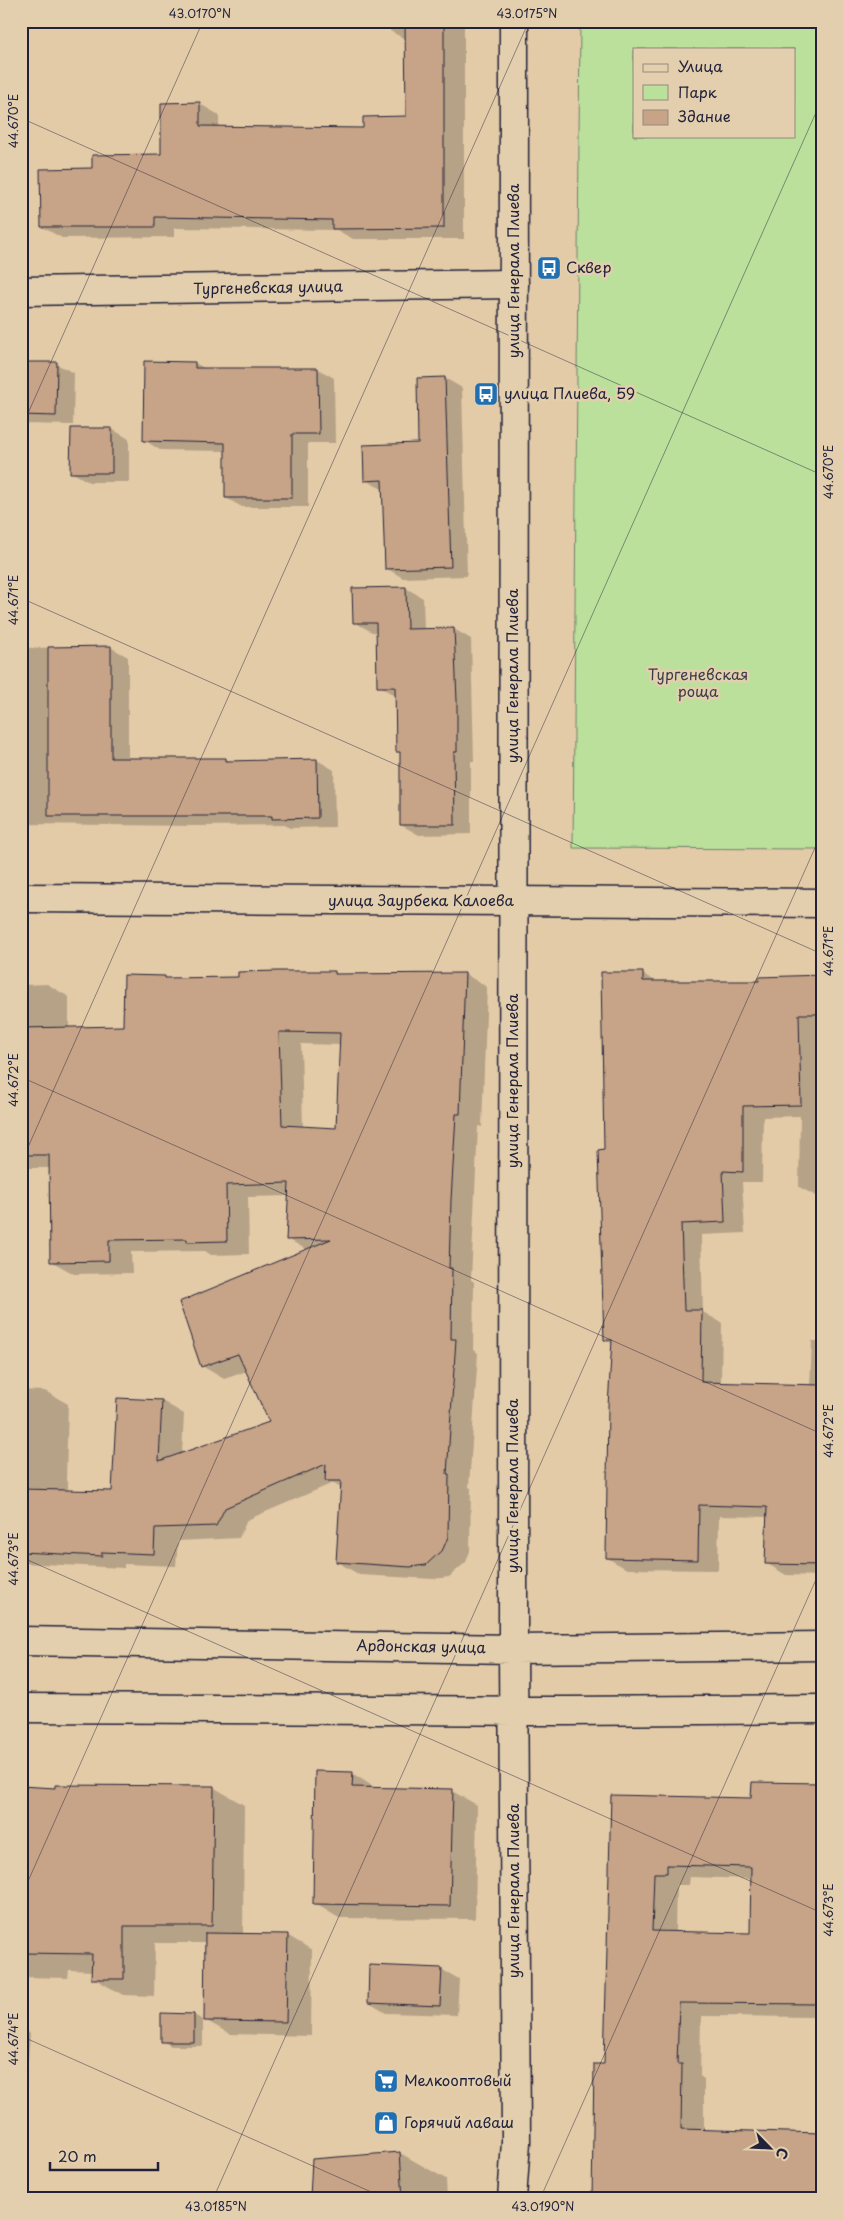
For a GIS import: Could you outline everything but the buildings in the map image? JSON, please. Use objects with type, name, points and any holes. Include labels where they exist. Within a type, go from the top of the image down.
[{"type":"street","name":"улица Генерала Плиева","points":[[512,2199],[516,2142],[513,1813],[512,902],[514,21]]},
{"type":"street","name":"Тургеневская улица","points":[[21,291],[514,284]]},
{"type":"street","name":"улица Заурбека Калоева","points":[[21,898],[822,903]]},
{"type":"street","name":"Ардонская улица","points":[[21,1641],[513,1649],[822,1646]]},
{"type":"street","points":[[21,1708],[514,1711],[822,1709]]},
{"type":"street","name":"улица Генерала Плиева","points":[[516,2142],[524,2199]]},
{"type":"green space","name":"Тургеневская роща","points":[[580,21],[822,21],[822,849],[573,848]]},
{"type":"place","name":"Сквер","points":[[549,268]]},
{"type":"place","name":"улица Плиева, 59","points":[[486,394]]},
{"type":"place","name":"Мелкооптовый","points":[[386,2081]]},
{"type":"place","name":"Горячий лаваш","points":[[386,2123]]}]
